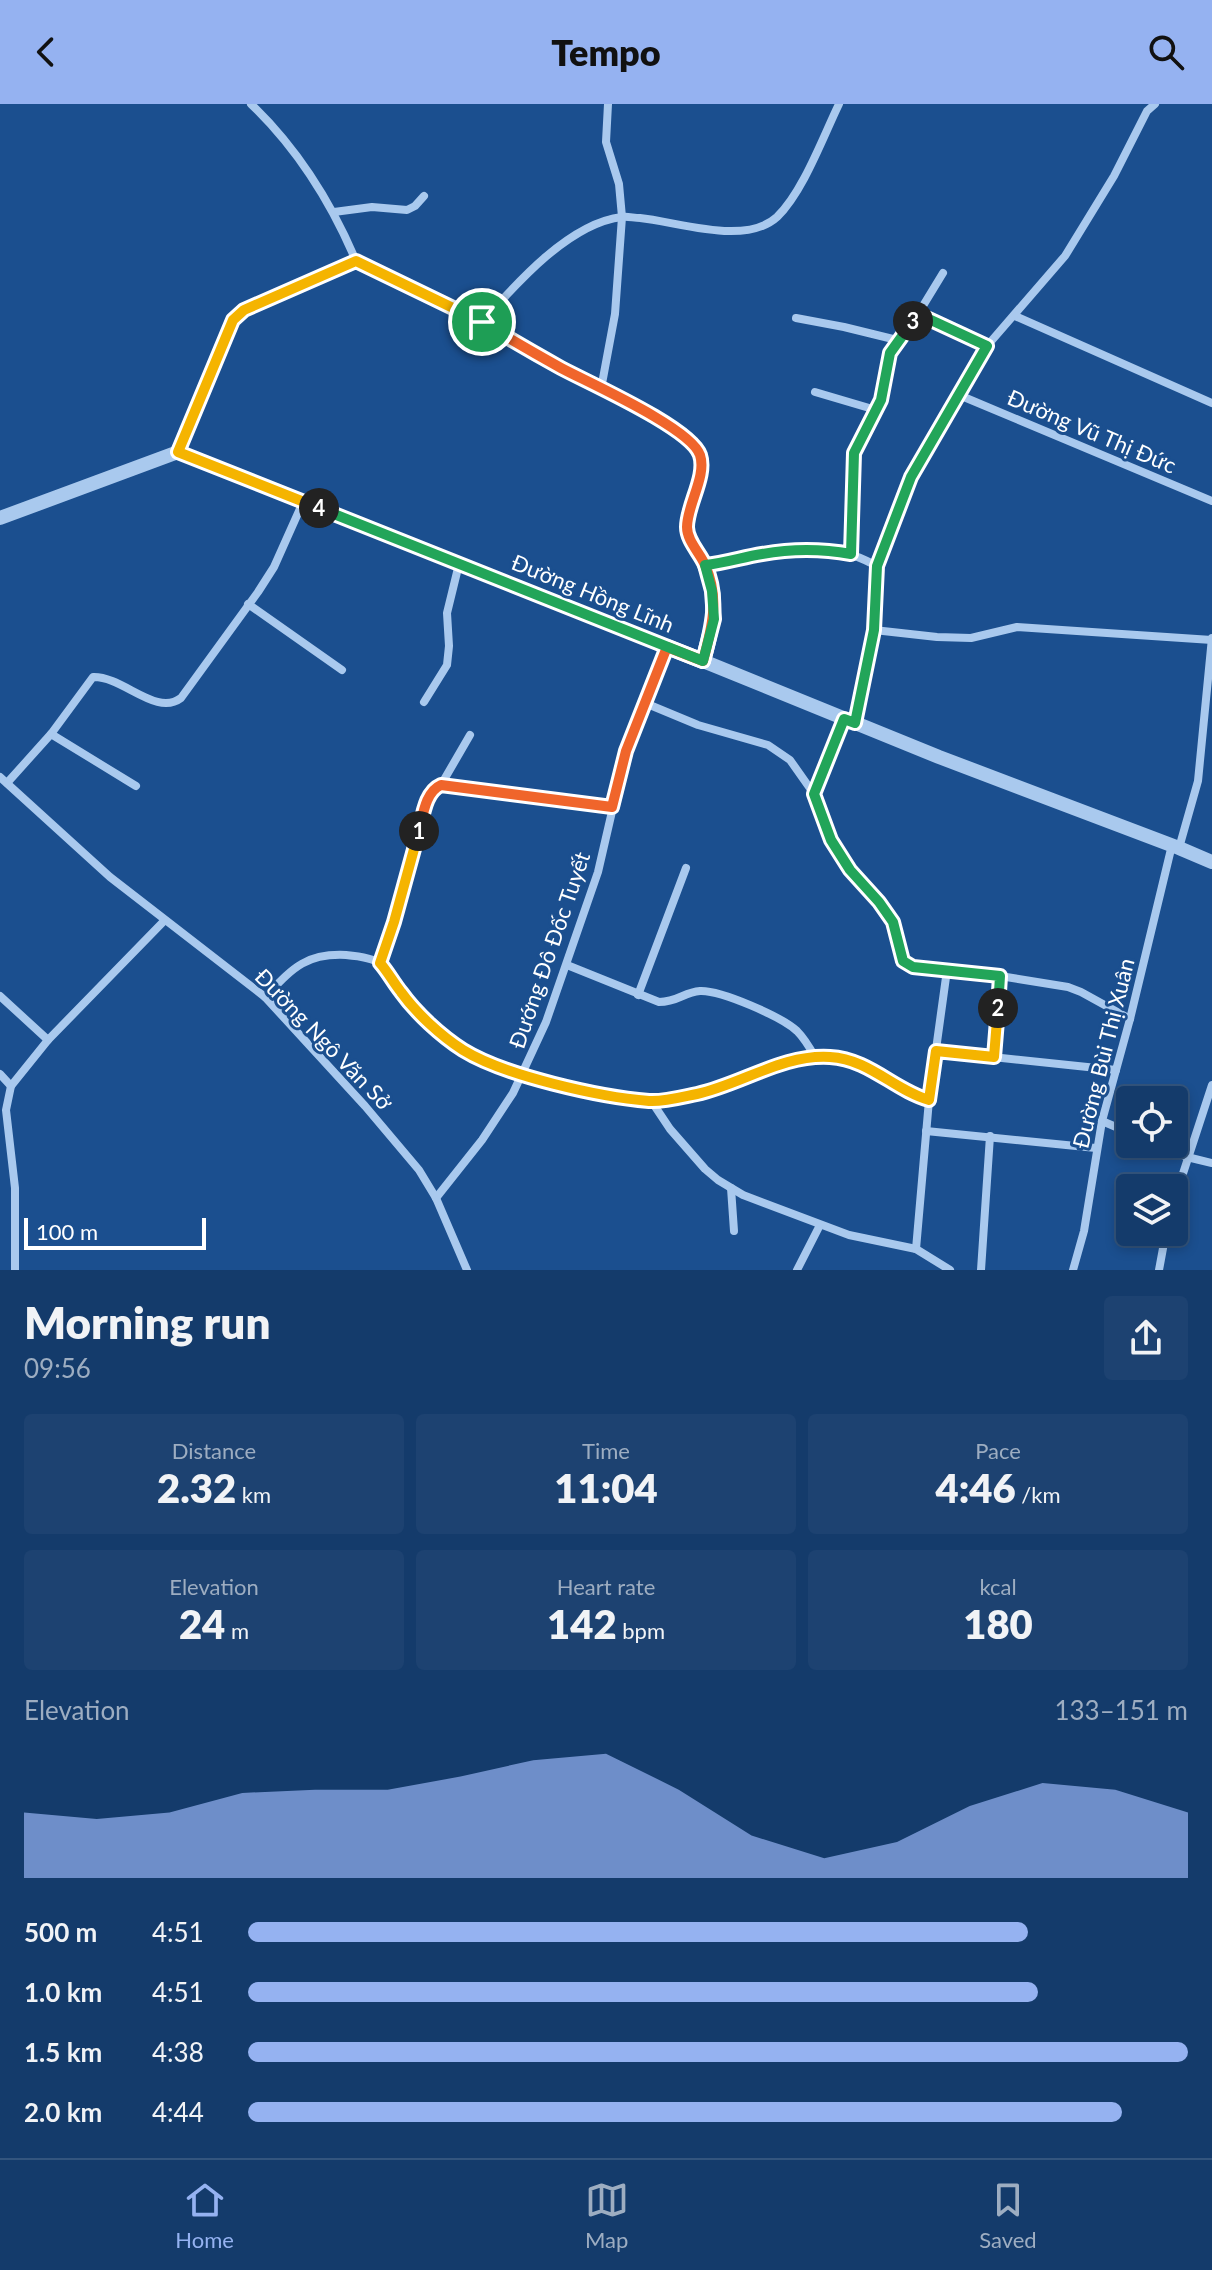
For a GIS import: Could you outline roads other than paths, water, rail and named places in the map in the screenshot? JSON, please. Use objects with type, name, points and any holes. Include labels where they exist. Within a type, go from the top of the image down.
[{"type":"street","points":[[251,104],[292,149],[334,212],[356,261],[482,322],[688,439],[700,454],[702,468],[687,529],[705,565],[712,591],[714,619],[703,661]]},
{"type":"street","points":[[601,389],[615,314],[622,217],[619,184],[606,142],[608,104]]},
{"type":"street","points":[[482,322],[522,277],[558,247],[590,227],[622,217],[726,232],[755,229],[776,218],[796,193],[839,104]]},
{"type":"street","points":[[814,794],[849,721],[874,630],[877,566],[911,477],[987,346],[1065,256],[1114,176],[1147,111],[1155,104]]},
{"type":"street","points":[[334,212],[372,207],[407,210],[424,196]]},
{"type":"street","points":[[0,518],[178,452],[233,320],[244,310],[356,261]]},
{"type":"street","points":[[851,554],[854,453],[883,392],[888,359],[897,340],[918,314],[943,273]]},
{"type":"street","points":[[918,314],[987,346]]},
{"type":"street","points":[[1015,316],[1212,403]]},
{"type":"street","points":[[796,318],[897,340]]},
{"type":"street","points":[[815,392],[876,410]]},
{"type":"street","name":"Đường Vũ Thị Đức","points":[[959,395],[1212,501]]},
{"type":"street","name":"Đường Hồng Lĩnh","points":[[178,452],[939,757],[1212,862]]},
{"type":"street","points":[[3,780],[51,734],[93,677],[102,676],[161,704],[174,704],[181,698],[274,567],[303,502]]},
{"type":"street","points":[[705,565],[763,554],[829,550],[851,554],[877,566]]},
{"type":"street","points":[[424,702],[447,665],[447,613],[459,564]]},
{"type":"street","points":[[248,604],[342,670]]},
{"type":"street","points":[[874,630],[971,638],[1017,627],[1212,638]]},
{"type":"street","name":"Đường Bùi Thị Xuân","points":[[1073,1270],[1084,1231],[1102,1121],[1176,846],[1198,781],[1212,638]]},
{"type":"street","name":"Đướng Đô Đốc Tuyết","points":[[436,1198],[482,1140],[513,1093],[546,1022],[598,872],[626,751],[667,647]]},
{"type":"street","points":[[645,703],[698,725],[768,745],[790,760],[814,794],[831,840],[850,870],[893,922],[903,961],[913,967],[1068,987],[1130,1019]]},
{"type":"street","points":[[51,734],[136,786]]},
{"type":"street","points":[[441,785],[470,735]]},
{"type":"street","name":"Đường Ngô Văn Sở","points":[[3,780],[110,877],[265,997],[385,1128],[419,1170],[436,1198],[467,1270]]},
{"type":"street","points":[[380,963],[425,807],[434,788],[441,785],[612,807]]},
{"type":"street","points":[[638,995],[686,868]]},
{"type":"street","points":[[15,1270],[15,1188],[6,1110],[11,1086],[48,1040],[164,921]]},
{"type":"street","points":[[265,997],[292,968],[309,958],[330,954],[356,956],[380,963],[411,1004],[463,1050],[523,1074],[574,1088],[652,1102],[700,1093],[790,1061],[815,1057],[852,1061],[870,1068],[897,1087],[929,1100]]},
{"type":"street","points":[[567,965],[659,1002],[671,1002],[695,992],[718,993],[787,1024],[798,1032],[815,1057]]},
{"type":"street","points":[[916,1249],[929,1100],[947,970]]},
{"type":"street","points":[[994,1057],[1000,976]]},
{"type":"street","points":[[0,996],[48,1040]]},
{"type":"street","points":[[936,1051],[1116,1070]]},
{"type":"street","points":[[0,1074],[11,1086]]},
{"type":"street","points":[[1188,1154],[1212,1085]]},
{"type":"street","points":[[652,1102],[664,1122],[705,1169],[743,1195],[820,1225],[875,1242],[916,1249],[950,1270]]},
{"type":"street","points":[[1102,1121],[1116,1127]]},
{"type":"street","points":[[926,1131],[1096,1148]]},
{"type":"street","points":[[981,1270],[990,1136]]},
{"type":"street","points":[[1188,1157],[1212,1163]]},
{"type":"street","points":[[731,1188],[734,1231]]},
{"type":"street","points":[[797,1270],[820,1225]]},
{"type":"street","points":[[1159,1270],[1163,1246]]}]
